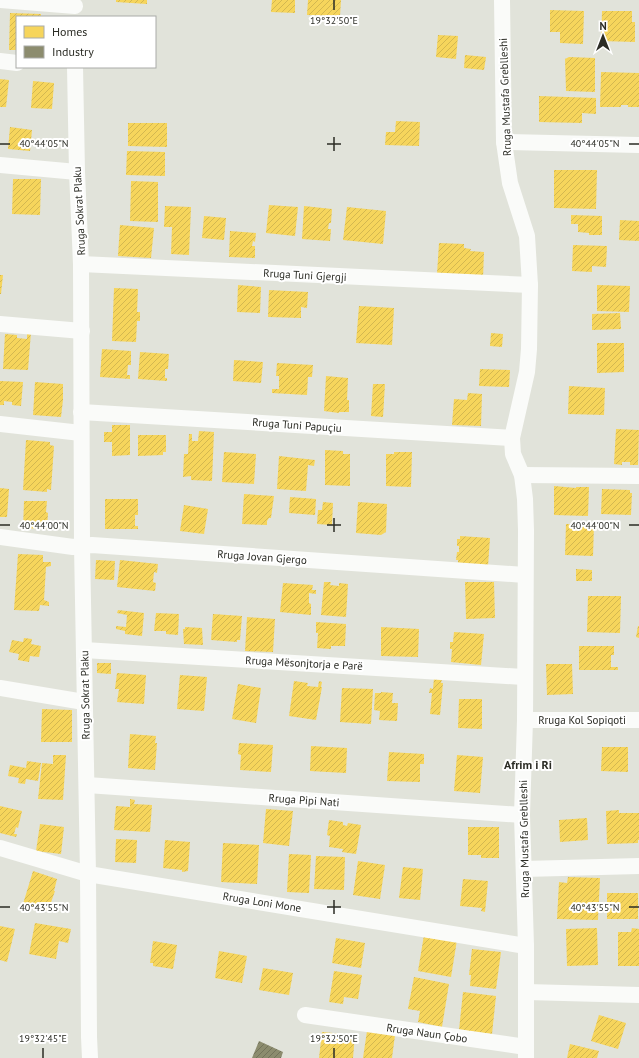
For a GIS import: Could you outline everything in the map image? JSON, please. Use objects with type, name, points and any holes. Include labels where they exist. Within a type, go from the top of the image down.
[{"type":"street","points":[[0,0],[75,8]]},
{"type":"street","name":"Rruga Mustafa Greblleshi","points":[[502,0],[504,142],[510,183],[527,236],[530,285],[529,349],[527,372],[512,438],[514,454],[522,475],[526,507],[524,677],[525,720],[522,815],[526,946],[526,1053]]},
{"type":"street","points":[[0,61],[16,63]]},
{"type":"street","name":"Rruga Sokrat Plaku","points":[[75,68],[76,172],[81,264],[82,546],[84,702],[87,786],[90,1058]]},
{"type":"street","points":[[504,142],[639,145]]},
{"type":"street","points":[[0,165],[76,172]]},
{"type":"street","name":"Rruga Tuni Gjergji","points":[[81,264],[530,285]]},
{"type":"street","points":[[0,324],[82,331]]},
{"type":"street","name":"Rruga Tuni Papuçiu","points":[[81,412],[512,438]]},
{"type":"street","points":[[0,424],[81,433]]},
{"type":"street","points":[[522,475],[639,476]]},
{"type":"street","name":"Rruga Jovan Gjergo","points":[[0,537],[73,547],[92,544],[525,575]]},
{"type":"street","name":"Rruga Mësonjtorja e Parë","points":[[84,650],[524,677]]},
{"type":"street","points":[[0,688],[84,702]]},
{"type":"street","name":"Rruga Kol Sopiqoti","points":[[525,720],[639,720]]},
{"type":"street","name":"Rruga Pipi Nati","points":[[87,786],[522,815]]},
{"type":"street","name":"Rruga Loni Mone","points":[[0,848],[88,874],[526,946]]},
{"type":"street","points":[[524,869],[639,866]]},
{"type":"street","points":[[526,992],[639,995]]},
{"type":"street","name":"Rruga Naun Çobo","points":[[305,1015],[526,1053]]},
{"type":"building: Homes","points":[[116,0],[147,0],[147,4],[116,2]]},
{"type":"building: Homes","points":[[272,0],[295,0],[295,13],[271,12]]},
{"type":"building: Homes","points":[[308,0],[341,0],[340,16],[307,15]]},
{"type":"building: Homes","points":[[550,10],[584,11],[583,44],[560,43],[560,32],[550,32]]},
{"type":"building: Homes","points":[[602,11],[632,11],[632,22],[635,22],[635,42],[601,41]]},
{"type":"building: Homes","points":[[10,13],[41,14],[41,16],[16,16],[16,50],[9,50]]},
{"type":"building: Homes","points":[[438,35],[458,36],[456,59],[436,57]]},
{"type":"building: Homes","points":[[465,55],[486,57],[484,70],[464,68]]},
{"type":"building: Homes","points":[[569,57],[595,58],[595,92],[566,91],[565,59]]},
{"type":"building: Homes","points":[[601,72],[639,73],[639,107],[628,107],[628,105],[621,105],[621,107],[600,107]]},
{"type":"building: Homes","points":[[0,79],[9,80],[6,107],[0,107]]},
{"type":"building: Homes","points":[[33,81],[54,83],[52,109],[31,108]]},
{"type":"building: Homes","points":[[539,96],[596,98],[596,114],[582,113],[582,123],[539,122]]},
{"type":"building: Homes","points":[[396,121],[420,122],[419,146],[385,145],[386,132],[395,132]]},
{"type":"building: Homes","points":[[128,123],[167,123],[167,147],[128,146]]},
{"type":"building: Homes","points":[[10,127],[32,130],[30,151],[8,149]]},
{"type":"building: Homes","points":[[127,151],[165,152],[165,176],[126,175]]},
{"type":"building: Homes","points":[[554,170],[597,170],[596,209],[554,208]]},
{"type":"building: Homes","points":[[13,179],[41,179],[40,215],[12,214]]},
{"type":"building: Homes","points":[[131,181],[158,182],[158,222],[130,221]]},
{"type":"building: Homes","points":[[269,205],[298,207],[295,236],[266,233]]},
{"type":"building: Homes","points":[[165,206],[191,207],[189,255],[171,254],[172,227],[164,227]]},
{"type":"building: Homes","points":[[304,206],[332,209],[331,223],[329,223],[328,229],[331,229],[330,241],[302,239]]},
{"type":"building: Homes","points":[[347,207],[386,211],[383,244],[343,240]]},
{"type":"building: Homes","points":[[571,215],[602,216],[602,235],[589,235],[589,233],[578,232],[578,224],[571,224]]},
{"type":"building: Homes","points":[[204,216],[226,218],[224,240],[202,238]]},
{"type":"building: Homes","points":[[620,220],[639,221],[639,241],[619,240]]},
{"type":"building: Homes","points":[[120,225],[154,228],[151,258],[118,256]]},
{"type":"building: Homes","points":[[230,231],[256,233],[255,242],[253,241],[252,246],[255,246],[255,258],[229,257]]},
{"type":"building: Homes","points":[[439,243],[464,244],[464,248],[471,249],[470,251],[484,252],[483,278],[437,274]]},
{"type":"building: Homes","points":[[573,245],[607,246],[606,267],[592,266],[592,272],[572,271]]},
{"type":"building: Homes","points":[[0,275],[3,275],[1,294],[0,294]]},
{"type":"building: Homes","points":[[238,285],[261,287],[260,313],[237,312]]},
{"type":"building: Homes","points":[[597,285],[630,286],[629,312],[597,311]]},
{"type":"building: Homes","points":[[114,288],[138,289],[137,312],[140,312],[140,321],[137,321],[136,342],[112,341]]},
{"type":"building: Homes","points":[[269,290],[308,292],[307,308],[301,307],[301,318],[268,317]]},
{"type":"building: Homes","points":[[359,306],[394,308],[392,345],[356,343]]},
{"type":"building: Homes","points":[[620,313],[621,329],[592,330],[592,314]]},
{"type":"building: Homes","points":[[27,332],[31,332],[28,370],[3,369],[5,334],[17,335],[17,338],[27,339]]},
{"type":"building: Homes","points":[[491,333],[503,334],[502,347],[490,346]]},
{"type":"building: Homes","points":[[597,343],[624,343],[624,372],[597,373]]},
{"type":"building: Homes","points":[[102,349],[131,351],[131,365],[128,365],[127,375],[130,375],[130,379],[100,377]]},
{"type":"building: Homes","points":[[140,352],[169,354],[168,369],[165,369],[165,378],[167,378],[167,381],[138,379]]},
{"type":"building: Homes","points":[[234,360],[263,362],[261,383],[233,381]]},
{"type":"building: Homes","points":[[277,363],[313,365],[312,377],[308,377],[307,395],[272,393],[272,389],[279,389],[279,376],[276,376]]},
{"type":"building: Homes","points":[[480,369],[510,370],[509,387],[479,386]]},
{"type":"building: Homes","points":[[326,376],[348,378],[347,400],[349,400],[349,412],[339,413],[324,411]]},
{"type":"building: Homes","points":[[0,381],[23,382],[21,406],[12,405],[12,402],[4,401],[4,405],[0,405]]},
{"type":"building: Homes","points":[[35,382],[63,384],[61,417],[33,415]]},
{"type":"building: Homes","points":[[373,384],[385,384],[383,417],[371,416]]},
{"type":"building: Homes","points":[[569,386],[605,388],[604,415],[568,414]]},
{"type":"building: Homes","points":[[468,393],[482,394],[481,426],[452,425],[454,399],[467,400]]},
{"type":"building: Homes","points":[[112,425],[130,425],[130,455],[112,456],[112,442],[104,442],[104,432],[112,432]]},
{"type":"building: Homes","points":[[616,429],[639,430],[638,465],[630,465],[630,462],[622,462],[622,465],[614,464]]},
{"type":"building: Homes","points":[[199,431],[214,432],[212,481],[191,480],[191,476],[183,477],[184,454],[188,454],[189,434],[192,434],[192,441],[198,441]]},
{"type":"building: Homes","points":[[138,435],[166,435],[166,452],[163,452],[163,455],[138,456]]},
{"type":"building: Homes","points":[[26,440],[50,442],[50,445],[54,446],[51,490],[47,489],[47,492],[23,490]]},
{"type":"building: Homes","points":[[325,450],[343,451],[343,454],[350,454],[350,486],[325,485]]},
{"type":"building: Homes","points":[[224,452],[256,454],[254,484],[222,482]]},
{"type":"building: Homes","points":[[394,452],[412,452],[411,487],[386,486],[386,454],[394,454]]},
{"type":"building: Homes","points":[[279,456],[315,460],[314,466],[308,465],[306,491],[277,489]]},
{"type":"building: Homes","points":[[554,486],[576,488],[589,487],[588,516],[554,515]]},
{"type":"building: Homes","points":[[0,488],[9,489],[7,517],[0,517]]},
{"type":"building: Homes","points":[[602,489],[630,490],[630,493],[632,493],[631,515],[601,514]]},
{"type":"building: Homes","points":[[244,494],[274,496],[271,518],[267,521],[267,525],[242,524]]},
{"type":"building: Homes","points":[[290,497],[316,499],[315,515],[289,513]]},
{"type":"building: Homes","points":[[105,499],[138,499],[138,515],[135,515],[135,526],[138,526],[138,529],[105,529]]},
{"type":"building: Homes","points":[[24,501],[47,501],[47,529],[23,528]]},
{"type":"building: Homes","points":[[323,502],[333,503],[332,525],[317,524],[318,510],[322,510]]},
{"type":"building: Homes","points":[[358,502],[387,504],[386,532],[381,535],[356,533]]},
{"type":"building: Homes","points":[[184,505],[208,509],[204,534],[180,531]]},
{"type":"building: Homes","points":[[566,524],[594,525],[593,556],[565,555]]},
{"type":"building: Homes","points":[[460,536],[490,538],[488,566],[458,563],[458,560],[456,560],[457,552],[459,552],[457,539],[460,539]]},
{"type":"building: Homes","points":[[18,554],[43,555],[43,562],[51,562],[51,566],[46,567],[44,600],[49,602],[49,606],[40,605],[39,611],[14,610]]},
{"type":"building: Homes","points":[[96,560],[115,561],[114,580],[95,579]]},
{"type":"building: Homes","points":[[120,560],[158,564],[157,573],[154,572],[153,582],[156,583],[155,591],[117,587]]},
{"type":"building: Homes","points":[[576,569],[592,570],[592,581],[576,581]]},
{"type":"building: Homes","points":[[324,582],[331,582],[330,585],[339,586],[339,583],[348,584],[346,617],[321,615]]},
{"type":"building: Homes","points":[[465,582],[494,582],[495,618],[466,619]]},
{"type":"building: Homes","points":[[283,583],[313,585],[312,590],[316,590],[316,594],[309,593],[311,615],[280,612]]},
{"type":"building: Homes","points":[[588,596],[621,596],[620,633],[587,632]]},
{"type":"building: Homes","points":[[118,610],[144,613],[142,636],[125,634],[125,631],[116,629],[116,626],[126,627],[127,615],[117,613]]},
{"type":"building: Homes","points":[[156,613],[179,614],[178,635],[166,634],[166,631],[154,631]]},
{"type":"building: Homes","points":[[213,614],[242,616],[240,640],[237,640],[237,642],[211,640]]},
{"type":"building: Homes","points":[[247,617],[275,619],[273,652],[245,651]]},
{"type":"building: Homes","points":[[316,622],[346,624],[345,646],[331,646],[331,649],[317,648],[318,633],[316,633]]},
{"type":"building: Homes","points":[[639,626],[639,638],[636,637]]},
{"type":"building: Homes","points":[[185,627],[202,628],[203,645],[184,644],[183,629],[185,629]]},
{"type":"building: Homes","points":[[381,627],[419,629],[418,657],[381,656]]},
{"type":"building: Homes","points":[[454,632],[484,634],[481,665],[451,662],[452,649],[450,649],[450,642],[453,642]]},
{"type":"building: Homes","points":[[24,638],[32,639],[31,644],[41,646],[39,657],[30,656],[29,662],[18,660],[19,654],[9,652],[12,640],[23,642]]},
{"type":"building: Homes","points":[[579,646],[614,646],[614,655],[611,655],[611,667],[618,667],[618,670],[579,670]]},
{"type":"building: Homes","points":[[97,663],[111,663],[111,674],[97,673]]},
{"type":"building: Homes","points":[[546,664],[572,664],[573,694],[547,695]]},
{"type":"building: Homes","points":[[117,673],[146,675],[144,704],[117,702],[119,689],[115,689]]},
{"type":"building: Homes","points":[[180,675],[207,677],[204,711],[177,709]]},
{"type":"building: Homes","points":[[434,678],[442,679],[441,683],[443,683],[440,715],[430,714],[432,693],[429,693],[430,688],[433,689]]},
{"type":"building: Homes","points":[[294,681],[308,683],[307,686],[318,687],[319,681],[322,682],[316,720],[289,716]]},
{"type":"building: Homes","points":[[238,684],[261,688],[256,723],[232,719]]},
{"type":"building: Homes","points":[[342,688],[373,689],[371,724],[340,722]]},
{"type":"building: Homes","points":[[375,693],[393,693],[392,703],[398,703],[397,721],[379,720],[380,711],[374,710]]},
{"type":"building: Homes","points":[[459,699],[482,699],[482,729],[458,728]]},
{"type":"building: Homes","points":[[42,709],[72,710],[72,742],[41,742]]},
{"type":"building: Homes","points":[[130,734],[156,736],[155,743],[157,743],[155,770],[128,768]]},
{"type":"building: Homes","points":[[239,743],[273,745],[271,772],[240,770],[241,755],[238,754]]},
{"type":"building: Homes","points":[[311,746],[347,748],[346,773],[310,771]]},
{"type":"building: Homes","points":[[602,747],[628,747],[628,772],[601,771]]},
{"type":"building: Homes","points":[[389,752],[424,754],[424,764],[420,764],[420,782],[387,781]]},
{"type":"building: Homes","points":[[53,755],[66,755],[63,800],[38,799],[42,763],[53,764]]},
{"type":"building: Homes","points":[[457,755],[483,757],[480,793],[454,791]]},
{"type":"building: Homes","points":[[27,761],[41,763],[38,781],[26,779],[25,784],[18,783],[19,778],[8,776],[10,765],[26,768]]},
{"type":"building: Homes","points":[[130,799],[135,800],[134,804],[152,805],[150,832],[114,830],[116,806],[130,807]]},
{"type":"building: Homes","points":[[0,806],[22,811],[18,828],[16,827],[14,834],[17,834],[16,837],[0,833]]},
{"type":"building: Homes","points":[[266,809],[293,811],[289,846],[263,843]]},
{"type":"building: Homes","points":[[619,810],[619,813],[639,813],[638,843],[607,844],[606,811]]},
{"type":"building: Homes","points":[[587,818],[588,840],[560,842],[559,820]]},
{"type":"building: Homes","points":[[329,820],[343,822],[343,825],[347,826],[348,823],[361,825],[356,854],[342,852],[343,849],[329,847],[330,836],[327,835]]},
{"type":"building: Homes","points":[[40,824],[64,827],[61,854],[36,851]]},
{"type":"building: Homes","points":[[468,827],[499,827],[499,858],[481,858],[481,855],[468,855]]},
{"type":"building: Homes","points":[[116,839],[137,840],[136,863],[115,862]]},
{"type":"building: Homes","points":[[165,840],[190,842],[188,871],[182,872],[182,870],[163,868]]},
{"type":"building: Homes","points":[[223,843],[259,845],[257,884],[221,882]]},
{"type":"building: Homes","points":[[289,854],[311,855],[309,893],[287,892]]},
{"type":"building: Homes","points":[[316,856],[345,857],[344,890],[314,889]]},
{"type":"building: Homes","points":[[358,861],[385,865],[380,899],[353,895]]},
{"type":"building: Homes","points":[[403,867],[423,869],[420,900],[399,898]]},
{"type":"building: Homes","points":[[33,871],[57,879],[55,891],[48,911],[23,904]]},
{"type":"building: Homes","points":[[568,877],[600,878],[598,920],[557,919],[559,882],[567,883]]},
{"type":"building: Homes","points":[[463,879],[488,881],[485,912],[481,911],[482,908],[460,906]]},
{"type":"building: Homes","points":[[607,893],[638,893],[638,919],[607,919]]},
{"type":"building: Homes","points":[[35,923],[71,929],[68,943],[59,941],[56,959],[29,954]]},
{"type":"building: Homes","points":[[0,926],[15,929],[7,962],[0,960]]},
{"type":"building: Homes","points":[[597,928],[598,965],[567,966],[566,929]]},
{"type":"building: Homes","points":[[632,928],[639,929],[639,966],[618,966],[618,932],[631,932]]},
{"type":"building: Homes","points":[[424,935],[457,940],[451,977],[418,971]]},
{"type":"building: Homes","points":[[336,938],[365,943],[361,968],[332,963]]},
{"type":"building: Homes","points":[[153,941],[177,945],[173,969],[153,966],[153,963],[150,963]]},
{"type":"building: Homes","points":[[472,949],[501,952],[496,989],[470,986],[471,975],[469,975]]},
{"type":"building: Homes","points":[[219,951],[247,956],[242,983],[215,978]]},
{"type":"building: Homes","points":[[263,968],[293,973],[289,995],[259,990]]},
{"type":"building: Homes","points":[[334,971],[362,975],[358,999],[344,997],[343,1004],[329,1002]]},
{"type":"building: Homes","points":[[414,977],[449,984],[442,1027],[418,1022],[420,1011],[408,1009]]},
{"type":"building: Homes","points":[[463,992],[496,996],[492,1034],[459,1030]]},
{"type":"building: Homes","points":[[599,1015],[626,1023],[618,1049],[591,1041]]},
{"type":"building: Homes","points":[[367,1031],[395,1035],[392,1058],[363,1058]]},
{"type":"building: Homes","points":[[322,1032],[355,1035],[353,1058],[319,1058]]},
{"type":"building: Homes","points":[[570,1044],[599,1051],[597,1058],[567,1058]]},
{"type":"building: Industry","points":[[259,1041],[283,1052],[281,1058],[252,1058]]},
{"type":"district","name":"Afrim i Ri","points":[[528,765]]}]
